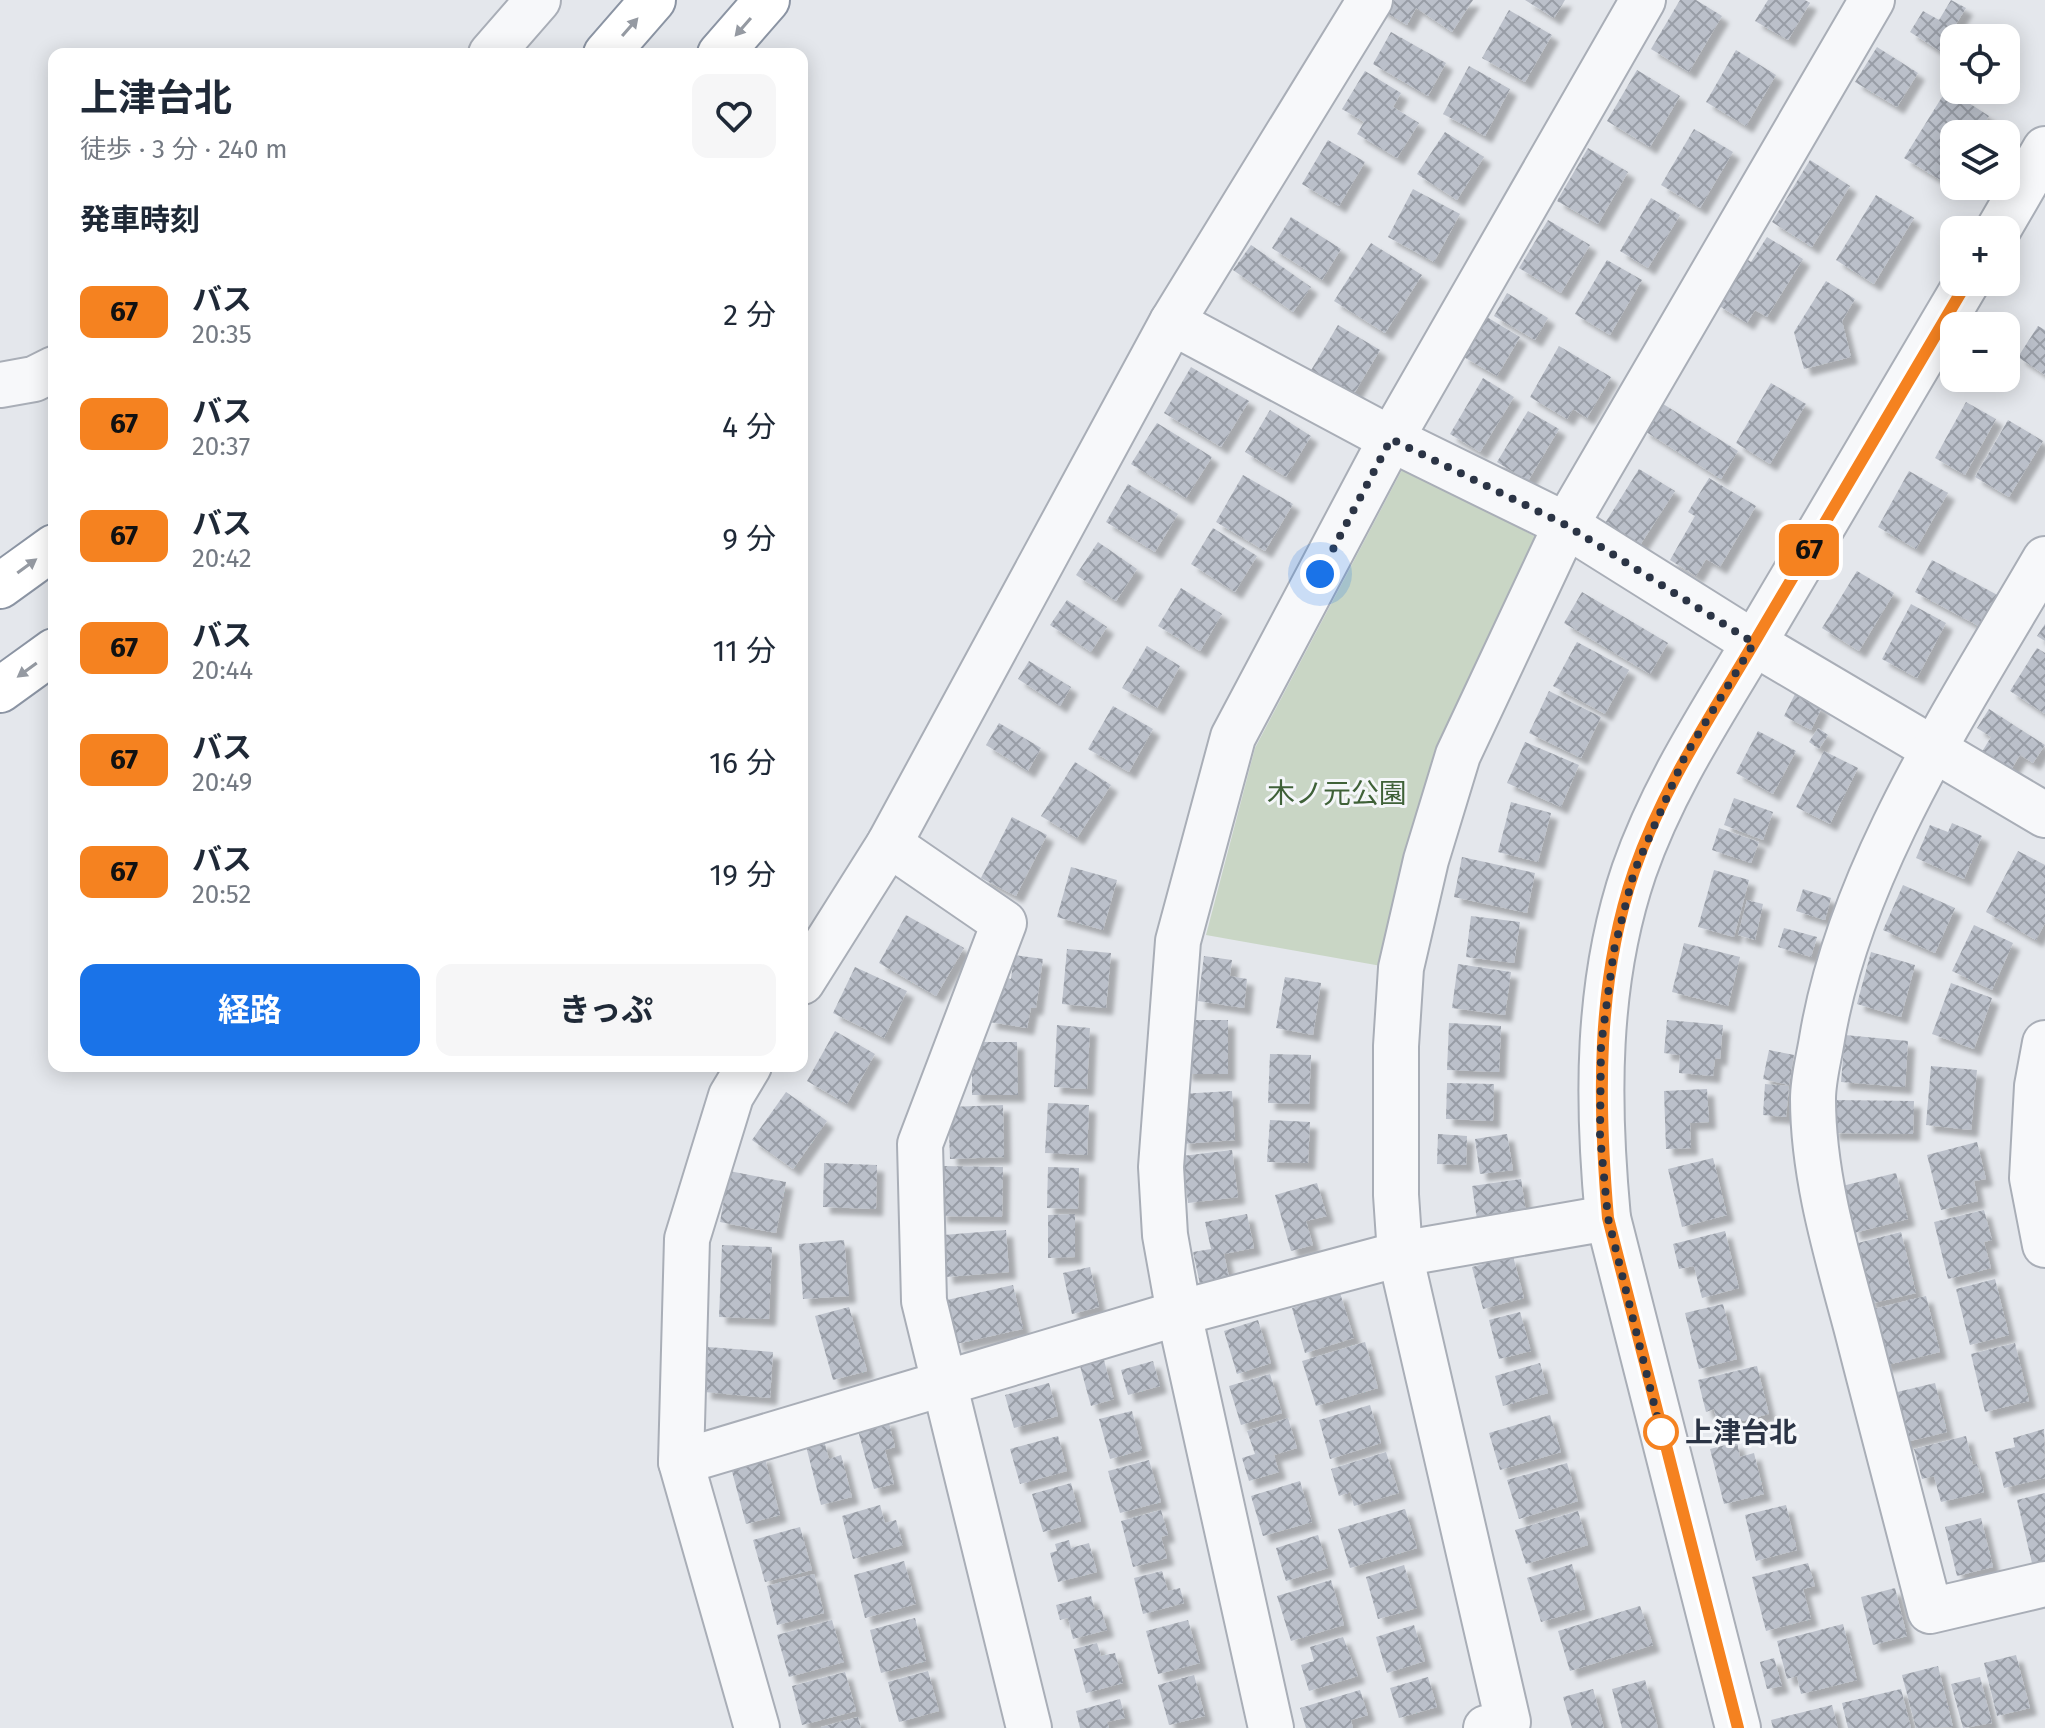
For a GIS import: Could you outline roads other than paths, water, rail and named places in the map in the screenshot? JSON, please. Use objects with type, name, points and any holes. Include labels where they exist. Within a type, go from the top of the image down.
[{"type":"highway","points":[[611,48],[653,0]]},
{"type":"highway","points":[[725,48],[767,0]]},
{"type":"highway","points":[[0,586],[48,551]]},
{"type":"highway","points":[[0,690],[48,655]]},
{"type":"street","points":[[496,48],[538,0]]},
{"type":"street","points":[[808,972],[889,844],[1172,322],[1370,0]]},
{"type":"street","points":[[1271,1728],[1179,1313],[1165,1235],[1161,1167],[1178,941],[1233,737],[1391,439],[1643,0]]},
{"type":"street","points":[[1486,1728],[1508,1722],[1400,1254],[1396,1195],[1396,1046],[1401,968],[1426,860],[1458,755],[1566,525],[1872,0]]},
{"type":"street","points":[[2006,216],[2045,149]]},
{"type":"street","points":[[1738,1728],[1608,1218],[1600,1135],[1601,1046],[1614,950],[1634,872],[1685,756],[1959,296]]},
{"type":"street","points":[[1172,322],[1391,439],[1566,525],[1754,643],[2045,815]]},
{"type":"street","points":[[0,385],[34,379],[48,372]]},
{"type":"street","points":[[2045,559],[1934,750],[1864,889],[1839,958],[1813,1095],[1815,1156],[1930,1611],[2045,1584]]},
{"type":"street","points":[[889,844],[1004,923],[920,1144],[924,1301],[1029,1728]]},
{"type":"street","points":[[2045,1043],[2037,1086],[2032,1178],[2045,1245]]},
{"type":"street","points":[[745,1072],[731,1096],[687,1239],[681,1462],[757,1728]]},
{"type":"street","points":[[681,1462],[1179,1313],[1400,1254],[1608,1218]]},
{"type":"place","name":"上津台北","points":[[1661,1432]]},
{"type":"park label","name":"木ノ元公園","points":[[1337,793]]}]
